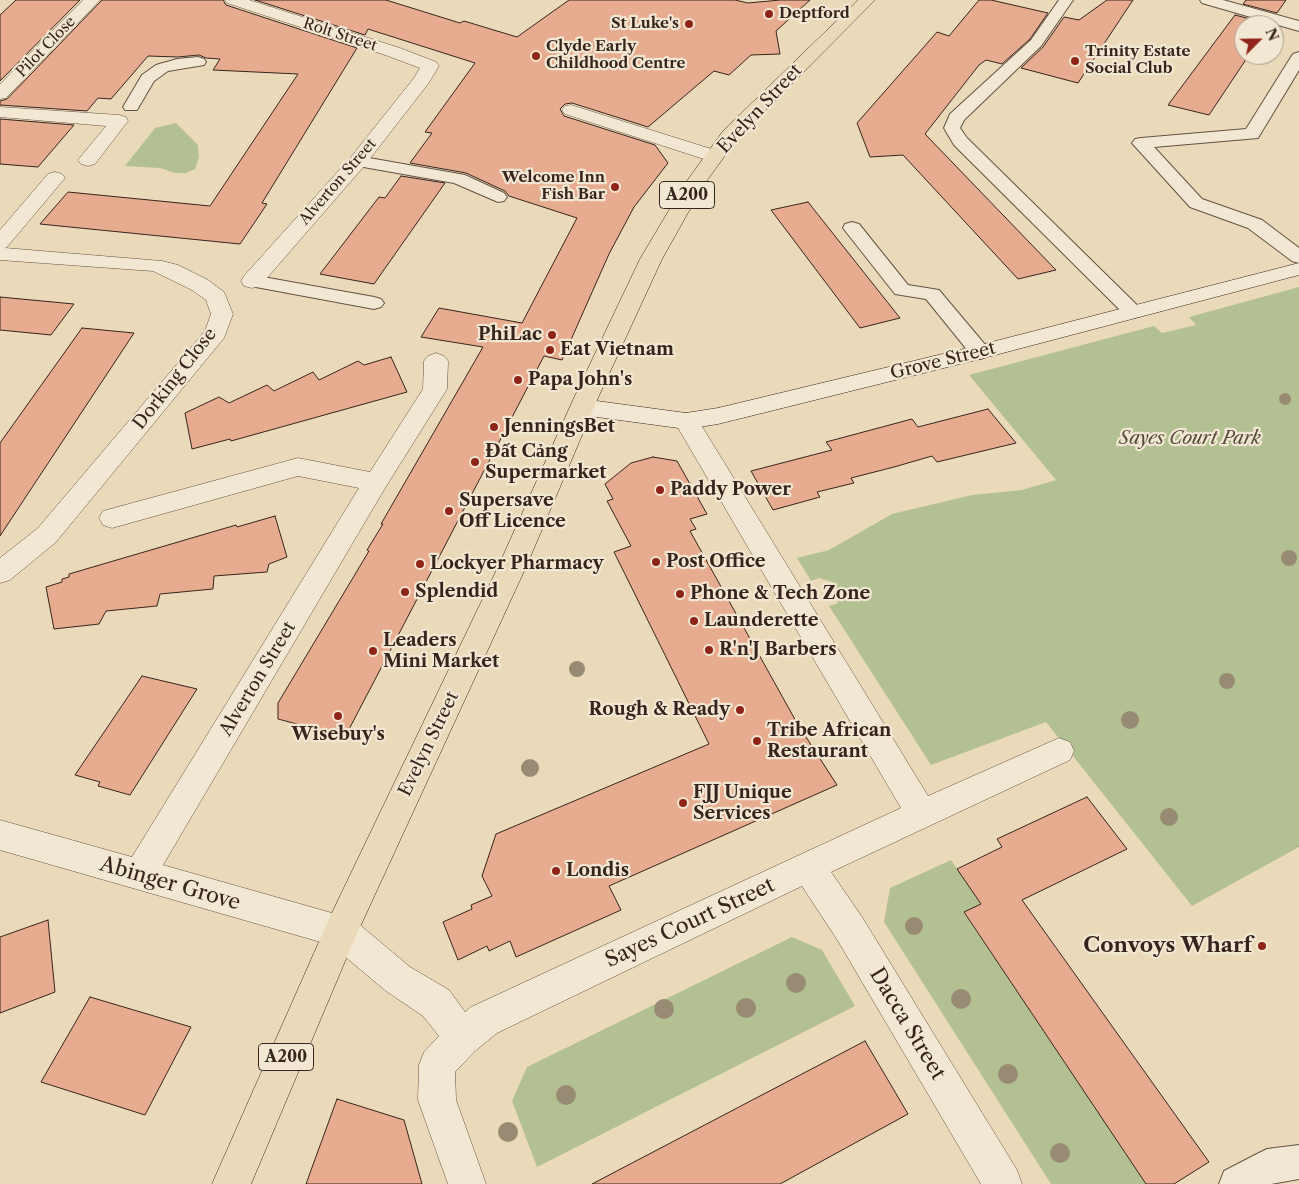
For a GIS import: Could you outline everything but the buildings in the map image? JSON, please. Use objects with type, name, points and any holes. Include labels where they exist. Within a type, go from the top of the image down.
[{"type":"main road","name":"Evelyn Street","points":[[231,1184],[341,931],[512,568],[582,407],[651,259],[680,208],[714,156],[748,117],[867,0]]},
{"type":"street","name":"Pilot Close","points":[[0,94],[92,0]]},
{"type":"street","name":"Rolt Street","points":[[233,0],[394,52],[430,66],[422,80]]},
{"type":"street","name":"Alverton Street","points":[[252,281],[358,161],[422,80]]},
{"type":"street","points":[[571,110],[714,156]]},
{"type":"street","points":[[0,112],[125,114]]},
{"type":"street","points":[[88,160],[125,114]]},
{"type":"street","points":[[0,243],[55,178]]},
{"type":"street","name":"Dorking Close","points":[[0,254],[155,265],[170,270],[200,285],[216,297],[222,314],[216,333],[47,535],[0,573]]},
{"type":"street","name":"Grove Street","points":[[582,407],[686,421],[748,409],[980,352],[1299,269]]},
{"type":"street","name":"Alverton Street","points":[[139,875],[376,482],[435,389],[436,361]]},
{"type":"street","points":[[686,421],[922,814]]},
{"type":"street","points":[[112,518],[298,467],[376,482]]},
{"type":"street","name":"Sayes Court Street","points":[[468,1184],[437,1100],[436,1065],[462,1038],[484,1020],[808,866],[1059,751]]},
{"type":"street","name":"Abinger Grove","points":[[0,835],[341,931]]},
{"type":"street","name":"Dacca Street","points":[[808,866],[850,929],[1003,1184]]},
{"type":"street","points":[[341,931],[398,979],[422,996],[436,1003],[462,1038]]},
{"type":"lane","points":[[1066,0],[1036,44],[956,118],[952,128],[960,141],[1133,312]]},
{"type":"lane","points":[[1206,0],[1298,24]]},
{"type":"lane","points":[[1299,57],[1252,134],[1141,143],[1196,203],[1255,224],[1299,257]]},
{"type":"lane","points":[[125,114],[148,78],[162,68],[198,62]]},
{"type":"lane","points":[[358,161],[459,179],[498,197]]},
{"type":"lane","points":[[852,228],[902,290],[932,294],[980,352]]},
{"type":"lane","points":[[252,281],[374,303]]},
{"type":"lane","points":[[1236,1184],[1267,1166],[1299,1162]]},
{"type":"green space","points":[[176,123],[198,145],[199,157],[195,169],[186,173],[175,173],[160,168],[125,166],[155,128]]},
{"type":"green space","name":"Sayes Court Park","points":[[1299,287],[1299,847],[1192,906],[1046,722],[931,765],[829,606],[836,604],[841,598],[832,582],[819,578],[811,581],[797,558],[829,550],[892,514],[972,495],[1022,490],[1056,480],[969,375],[1154,326],[1162,333],[1196,325],[1189,317]]},
{"type":"green space","points":[[951,860],[981,904],[964,913],[1146,1184],[1051,1184],[884,922],[890,888]]},
{"type":"green space","points":[[792,937],[822,950],[855,1006],[537,1167],[512,1101],[527,1067]]},
{"type":"place","name":"Deptford","points":[[769,14]]},
{"type":"place","name":"St Luke's","points":[[689,24]]},
{"type":"place","name":"Clyde Early Childhood Centre","points":[[536,56]]},
{"type":"place","name":"Trinity Estate Social Club","points":[[1075,61]]},
{"type":"place","name":"Welcome Inn Fish Bar","points":[[615,187]]},
{"type":"place","name":"PhiLac","points":[[552,335]]},
{"type":"place","name":"Eat Vietnam","points":[[550,350]]},
{"type":"place","name":"Papa John's","points":[[518,380]]},
{"type":"place","name":"JenningsBet","points":[[494,427]]},
{"type":"place","name":"Đất Cảng Supermarket","points":[[475,462]]},
{"type":"place","name":"Paddy Power","points":[[660,490]]},
{"type":"place","name":"Supersave Off Licence","points":[[449,511]]},
{"type":"place","name":"Post Office","points":[[656,562]]},
{"type":"place","name":"Lockyer Pharmacy","points":[[420,564]]},
{"type":"place","name":"Splendid","points":[[405,592]]},
{"type":"place","name":"Phone & Tech Zone","points":[[680,594]]},
{"type":"place","name":"Launderette","points":[[694,621]]},
{"type":"place","name":"R'n'J Barbers","points":[[709,650]]},
{"type":"place","name":"Leaders Mini Market","points":[[373,651]]},
{"type":"place","name":"Rough & Ready","points":[[740,710]]},
{"type":"place","name":"Wisebuy's","points":[[338,716]]},
{"type":"place","name":"Tribe African Restaurant","points":[[757,741]]},
{"type":"place","name":"FJJ Unique Services","points":[[683,803]]},
{"type":"place","name":"Londis","points":[[556,871]]},
{"type":"place","name":"Convoys Wharf","points":[[1262,946]]}]
